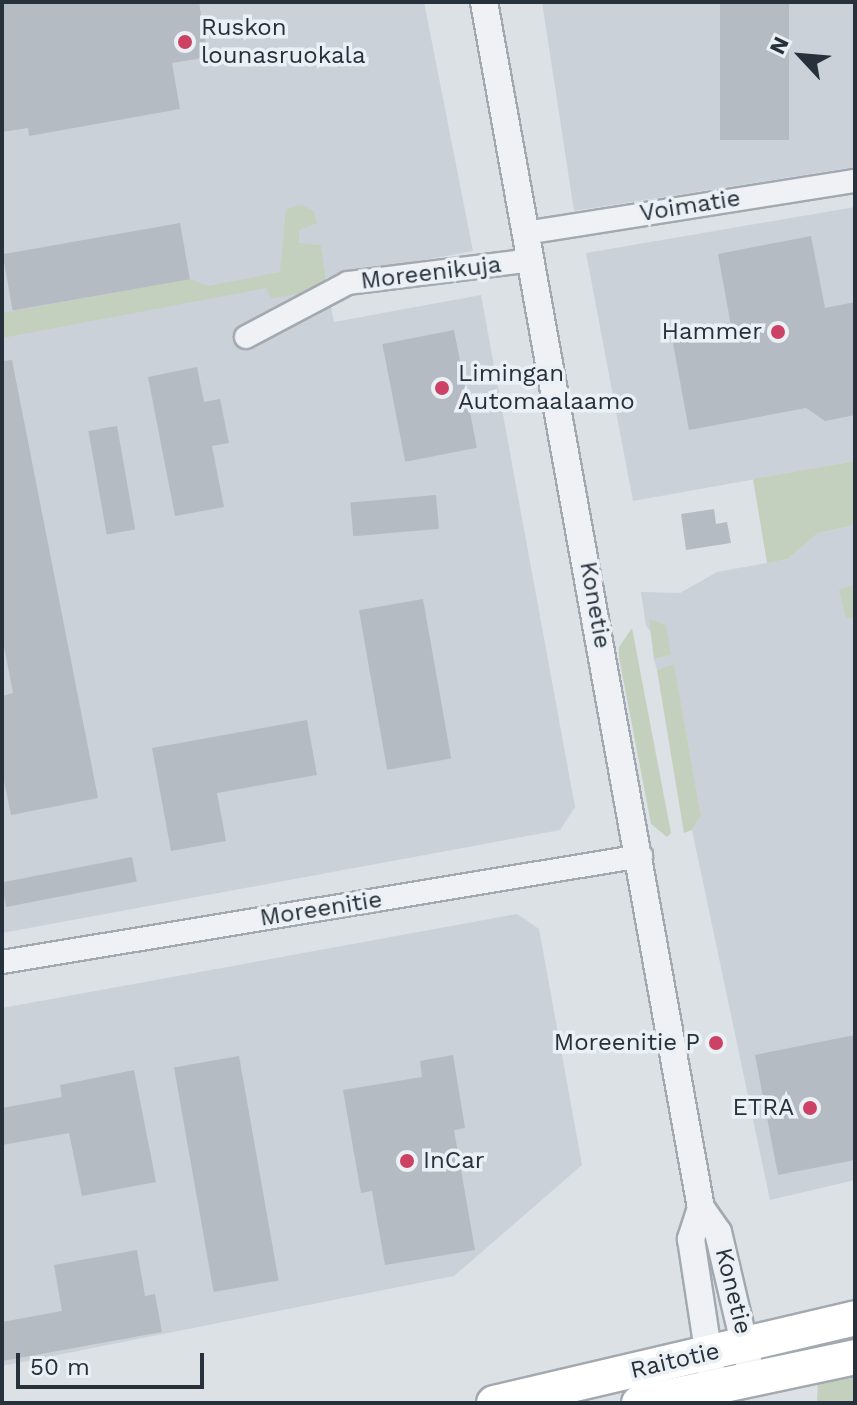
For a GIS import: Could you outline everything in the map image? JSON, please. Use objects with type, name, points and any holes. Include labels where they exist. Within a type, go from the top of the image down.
[{"type":"main road","name":"Raitotie","points":[[494,1403],[855,1318]]},
{"type":"main road","name":"Raitotie","points":[[639,1403],[754,1391],[855,1357]]},
{"type":"street","name":"Konetie","points":[[484,2],[641,856],[701,1208],[718,1232],[754,1391]]},
{"type":"street","name":"Voimatie","points":[[526,233],[855,181]]},
{"type":"street","name":"Moreenikuja","points":[[246,337],[348,283],[532,260]]},
{"type":"street","name":"Moreenitie","points":[[2,962],[641,856]]},
{"type":"street","name":"Konetie","points":[[701,1208],[691,1239],[716,1395]]},
{"type":"shaded area","points":[[2,2],[424,2],[473,251],[325,278],[334,322],[481,295],[575,807],[560,830],[2,933]]},
{"type":"shaded area","points":[[542,2],[855,2],[855,167],[574,211]]},
{"type":"shaded area","points":[[855,207],[855,461],[633,501],[586,253]]},
{"type":"shaded area","points":[[855,525],[855,1180],[770,1200],[692,830],[701,816],[674,665],[657,670],[654,659],[671,655],[646,626],[641,592],[680,593],[717,572],[788,559],[818,533]]},
{"type":"shaded area","points":[[517,914],[539,929],[582,1165],[454,1276],[2,1366],[2,1008]]},
{"type":"green space","points":[[302,205],[314,211],[317,223],[299,230],[299,243],[321,245],[327,288],[271,299],[266,288],[2,338],[2,313],[190,279],[208,286],[280,272],[286,209]]},
{"type":"green space","points":[[855,461],[855,525],[818,533],[788,559],[767,563],[753,479]]},
{"type":"green space","points":[[855,584],[855,618],[846,618],[839,590]]},
{"type":"green space","points":[[649,619],[666,625],[671,655],[654,659]]},
{"type":"green space","points":[[632,628],[671,833],[667,837],[651,824],[619,657],[619,647]]},
{"type":"green space","points":[[674,664],[701,816],[692,830],[684,833],[657,670]]},
{"type":"green space","points":[[855,1371],[855,1403],[817,1403],[818,1379]]},
{"type":"building","points":[[2,2],[199,2],[208,57],[172,63],[180,109],[29,136],[28,128],[2,132]]},
{"type":"building","points":[[720,2],[789,2],[789,140],[720,140]]},
{"type":"building","points":[[180,223],[190,279],[13,310],[3,254]]},
{"type":"building","name":"Hammer","points":[[811,236],[825,308],[855,302],[855,415],[825,421],[806,408],[689,430],[672,338],[731,326],[718,254]]},
{"type":"building","points":[[454,330],[477,448],[405,462],[382,344]]},
{"type":"building","points":[[12,360],[98,798],[11,815],[2,772],[2,696],[13,693],[2,636],[2,361]]},
{"type":"building","points":[[197,367],[204,402],[220,399],[229,443],[212,446],[224,507],[175,516],[148,377]]},
{"type":"building","points":[[117,426],[135,529],[107,534],[88,431]]},
{"type":"building","points":[[436,495],[439,529],[353,536],[350,502]]},
{"type":"building","points":[[714,509],[716,524],[727,522],[731,543],[686,550],[681,514]]},
{"type":"building","points":[[423,599],[451,759],[387,770],[359,610]]},
{"type":"building","points":[[307,720],[317,775],[217,793],[226,841],[171,851],[152,748]]},
{"type":"building","points":[[132,857],[137,882],[6,907],[2,882]]},
{"type":"building","name":"ETRA","points":[[855,1035],[855,1160],[778,1175],[755,1055]]},
{"type":"building","name":"InCar","points":[[453,1055],[465,1128],[454,1130],[475,1250],[385,1265],[372,1191],[361,1193],[343,1090],[422,1077],[420,1061]]},
{"type":"building","points":[[239,1056],[279,1281],[214,1292],[174,1067]]},
{"type":"building","points":[[134,1070],[156,1182],[82,1196],[69,1133],[2,1145],[2,1108],[62,1097],[60,1085]]},
{"type":"building","points":[[137,1250],[145,1296],[155,1294],[162,1332],[2,1361],[2,1322],[62,1311],[54,1265]]},
{"type":"place","name":"Ruskon lounasruokala","points":[[185,42]]},
{"type":"place","name":"Hammer","points":[[778,332]]},
{"type":"place","name":"Limingan Automaalaamo","points":[[442,388]]},
{"type":"place","name":"Moreenitie P","points":[[716,1043]]},
{"type":"place","name":"ETRA","points":[[810,1108]]},
{"type":"place","name":"InCar","points":[[407,1161]]}]
